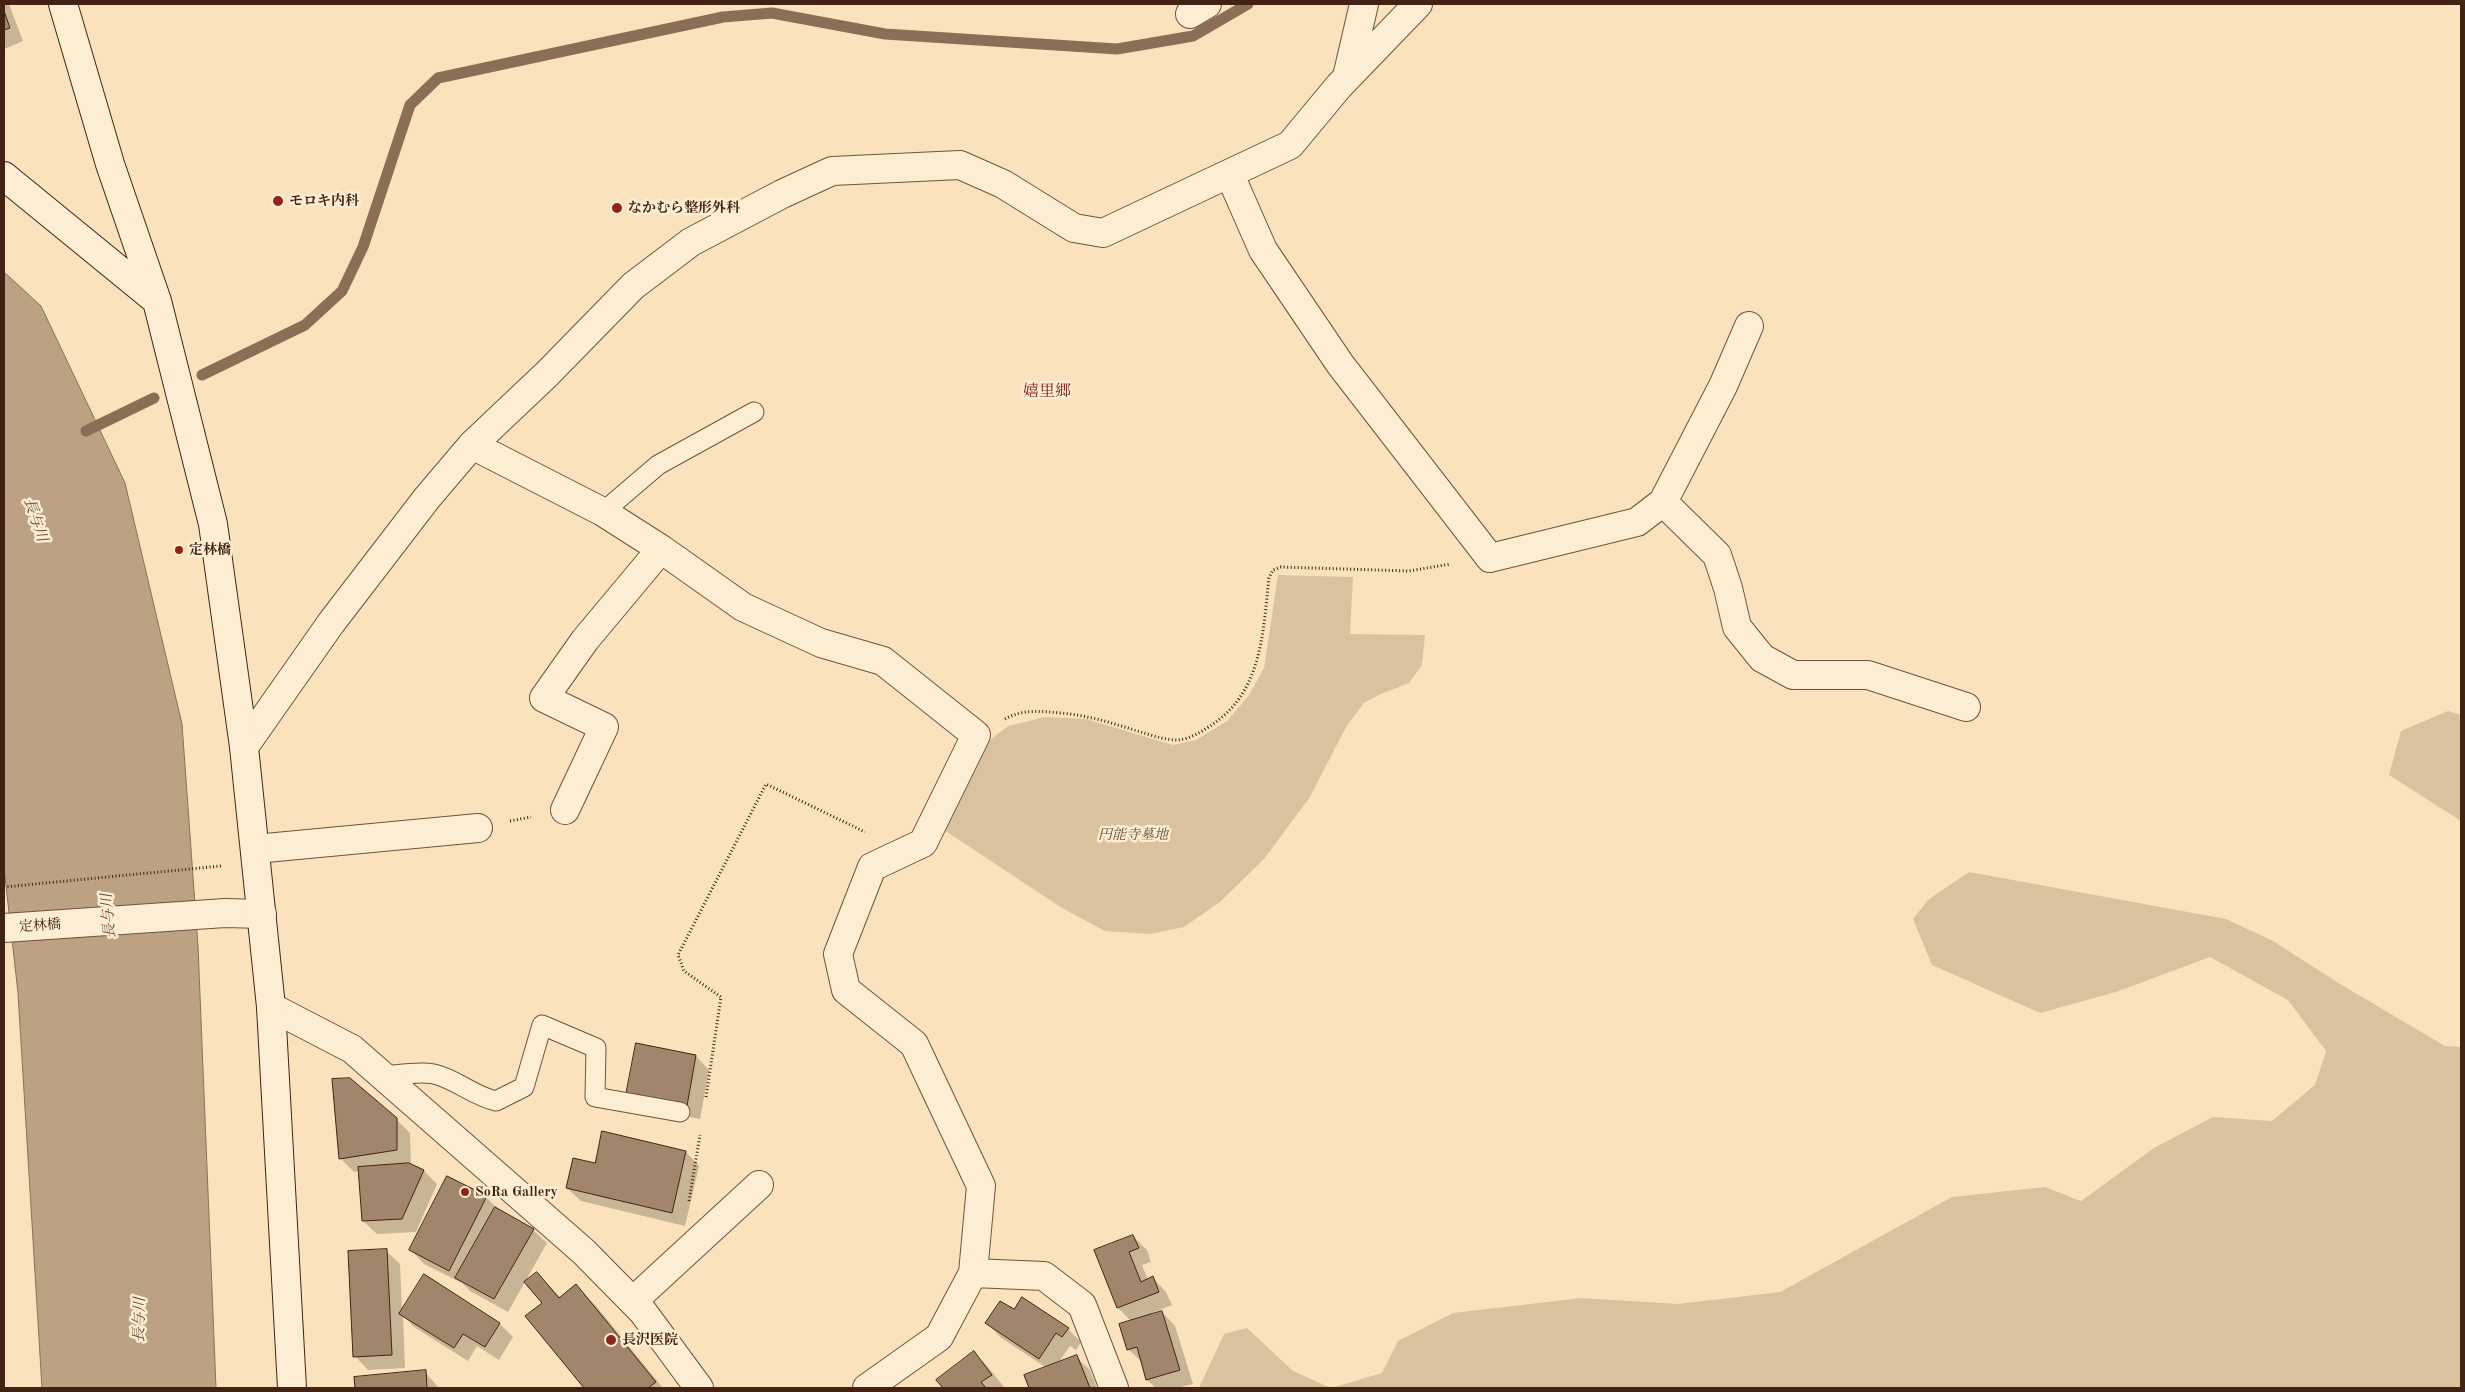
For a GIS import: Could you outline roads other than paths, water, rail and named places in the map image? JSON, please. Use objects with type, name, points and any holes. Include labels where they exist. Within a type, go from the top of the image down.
[{"type":"street","points":[[1346,79],[1364,4]]},
{"type":"street","points":[[244,747],[330,623],[427,498],[472,445],[547,374],[633,286],[691,242],[782,194],[832,171],[960,164],[1003,184],[1074,228],[1103,233],[1230,175],[1290,145],[1346,79],[1418,4]]},
{"type":"street","points":[[69,7],[110,164],[157,301],[213,524],[244,747],[271,1007],[292,1388]]},
{"type":"street","points":[[1230,175],[1263,250],[1340,364],[1490,558],[1637,522],[1663,502],[1723,386],[1749,326]]},
{"type":"street","points":[[4,176],[157,301]]},
{"type":"street","points":[[472,445],[603,512],[661,549],[743,607],[820,643],[883,662],[976,735],[923,843],[872,867],[838,954],[846,990],[914,1044],[981,1186],[973,1274],[939,1337],[867,1388]]},
{"type":"street","points":[[1663,502],[1717,555],[1728,588],[1737,627],[1762,658],[1793,675],[1868,676],[1966,708]]},
{"type":"street","points":[[564,810],[604,727],[544,698],[585,640],[661,549]]},
{"type":"street","points":[[256,856],[478,828]]},
{"type":"street","name":"定林橋","points":[[4,928],[225,912],[262,914]]},
{"type":"street","points":[[271,1007],[352,1049],[584,1252],[643,1312],[699,1388]]},
{"type":"street","points":[[633,1301],[759,1185]]},
{"type":"street","points":[[973,1274],[1044,1276],[1082,1305],[1114,1388]]},
{"type":"lane","points":[[603,512],[658,464],[754,412]]},
{"type":"lane","points":[[382,1076],[433,1074],[460,1085],[480,1097],[496,1101],[524,1086],[542,1025],[596,1048],[594,1097],[680,1112]]},
{"type":"water","name":"長与川","points":[[4,272],[41,306],[125,483],[182,724],[198,946],[216,1388],[42,1388],[18,993],[4,868]]},
{"type":"waterway","points":[[202,375],[305,325],[342,291],[363,247],[410,105],[438,78],[723,17],[772,13],[885,34],[1117,49],[1193,36],[1248,4]]},
{"type":"waterway","points":[[86,431],[154,398]]},
{"type":"place","name":"モロキ内科","points":[[278,201]]},
{"type":"place","name":"なかむら整形外科","points":[[617,208]]},
{"type":"place","name":"定林橋","points":[[179,550]]},
{"type":"place","name":"SoRa Gallery","points":[[465,1192]]},
{"type":"place","name":"長沢医院","points":[[611,1340]]},
{"type":"district","name":"嬉里郷","points":[[1047,392]]},
{"type":"park label","name":"円能寺墓地","points":[[1133,835]]}]
